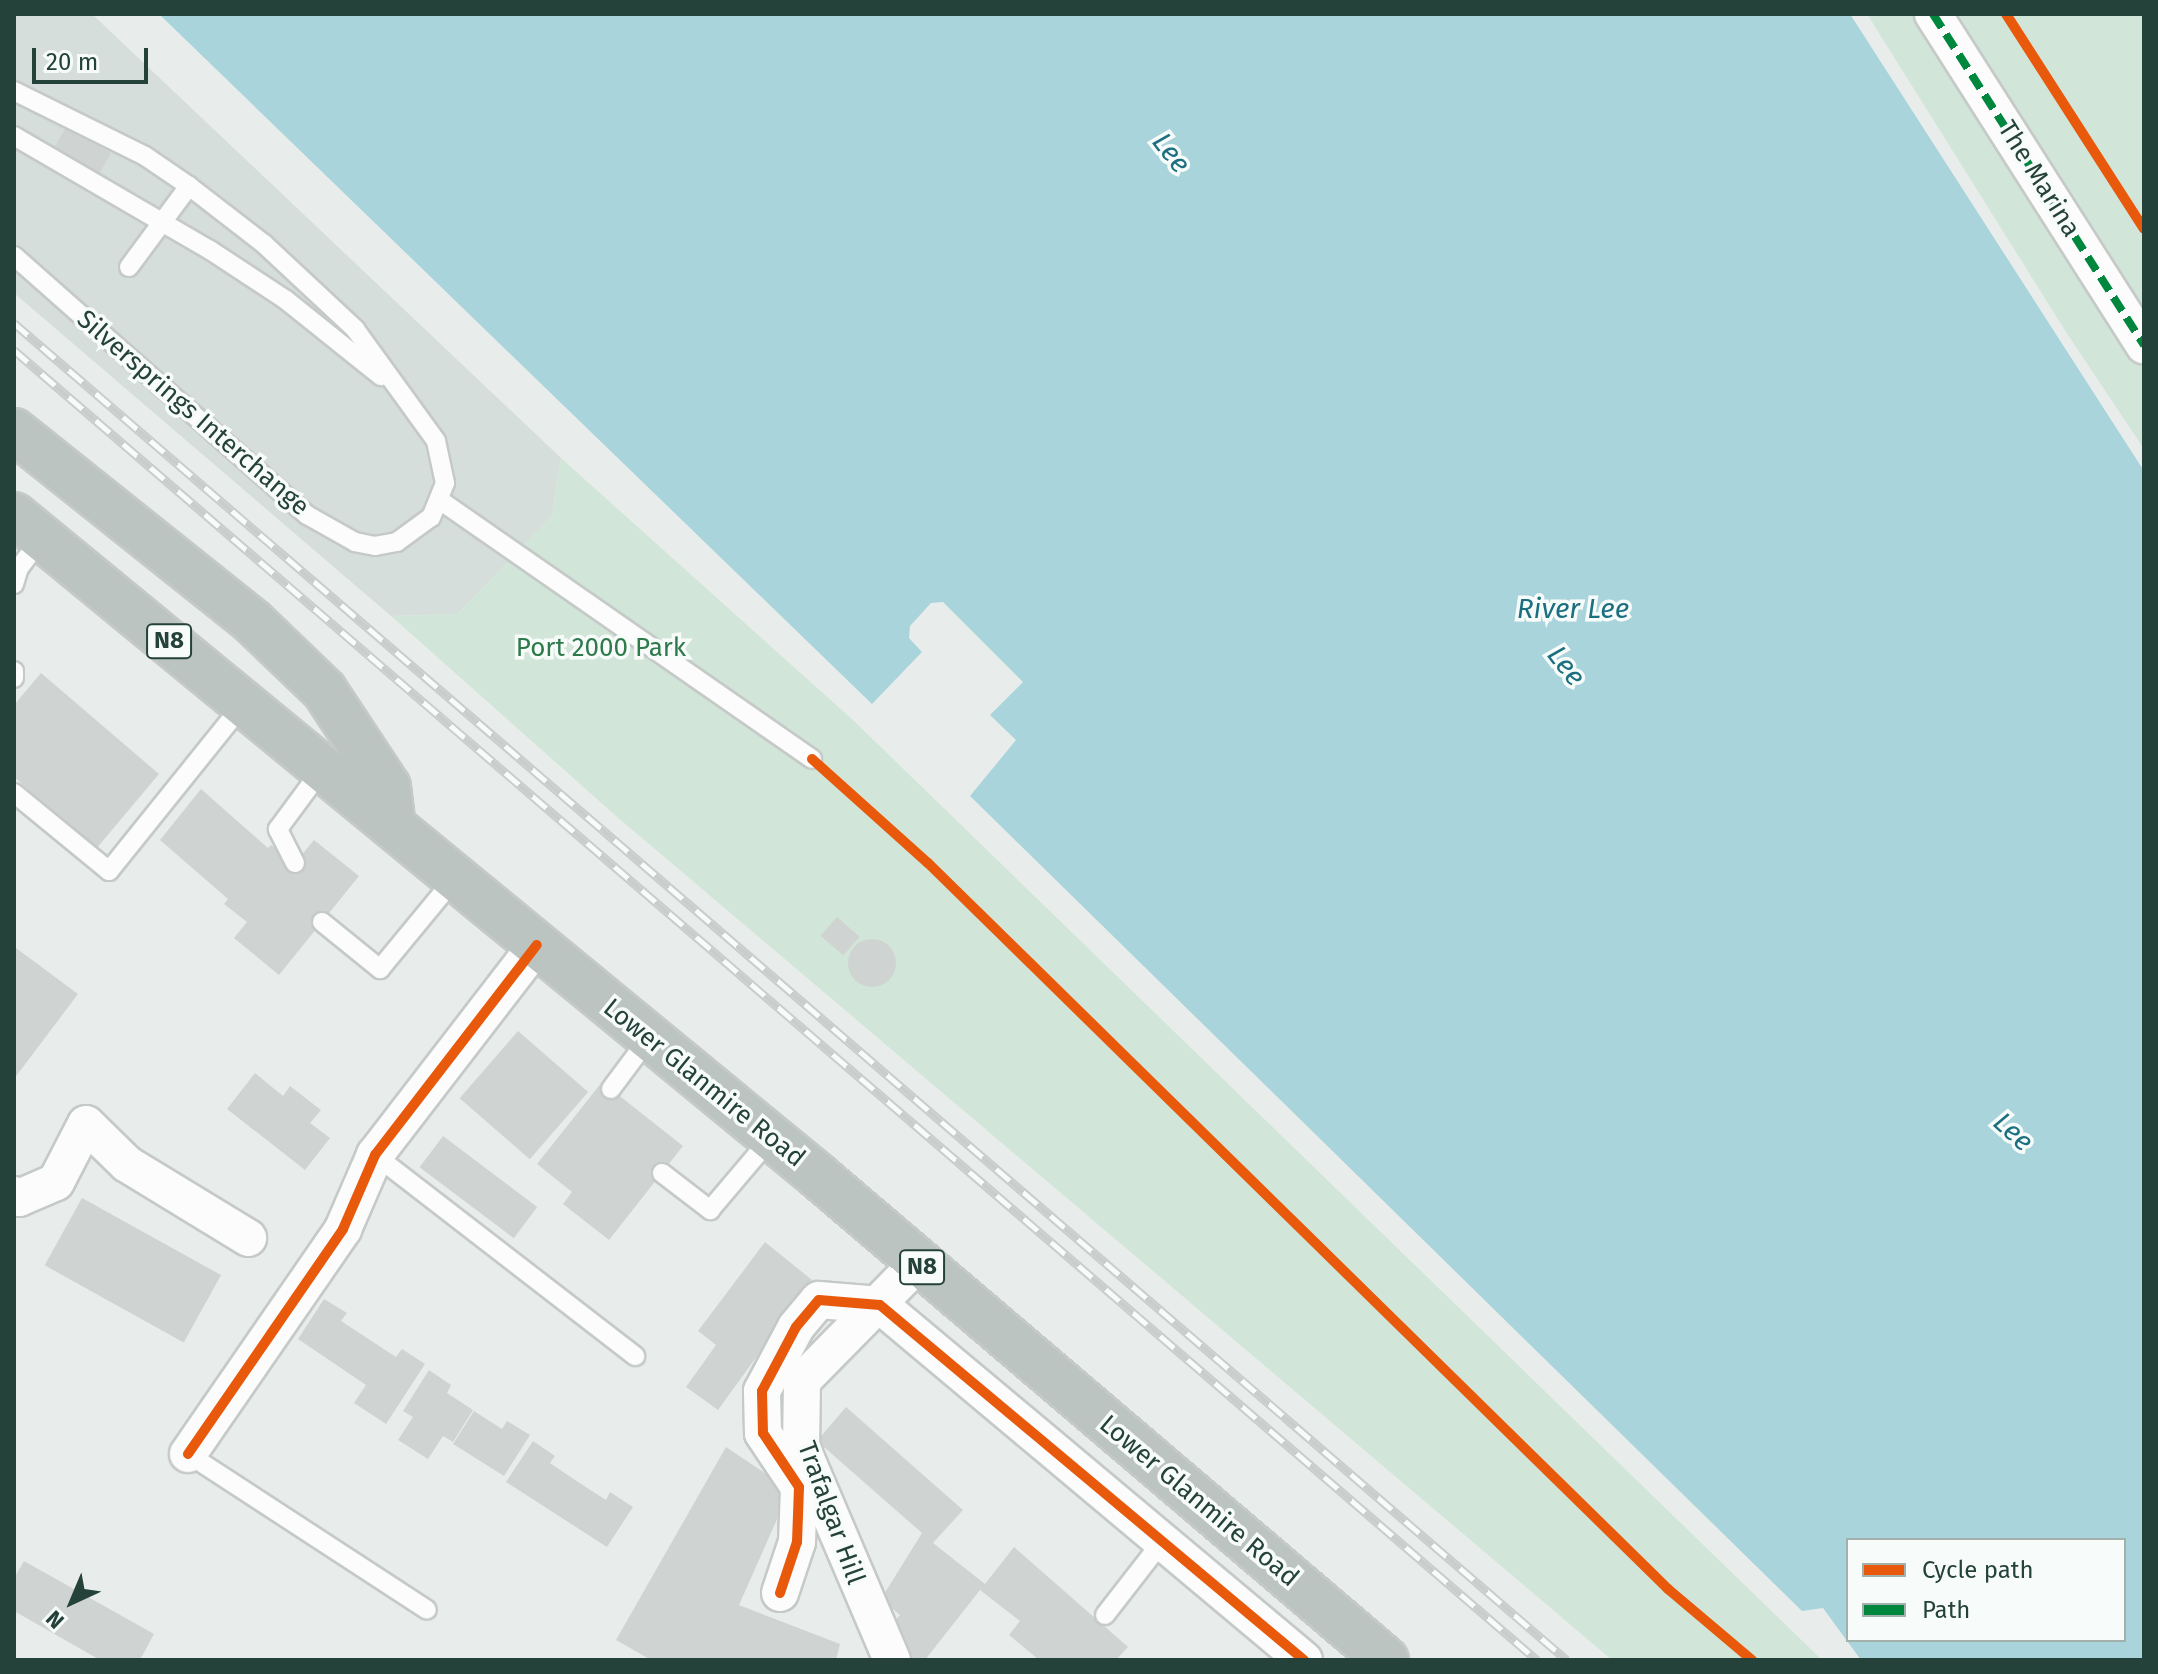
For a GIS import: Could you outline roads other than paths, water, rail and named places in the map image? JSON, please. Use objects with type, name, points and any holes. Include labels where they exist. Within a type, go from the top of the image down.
[{"type":"highway","points":[[14,431],[253,622],[324,690],[388,787],[393,825]]},
{"type":"highway","name":"Lower Glanmire Road","points":[[28,527],[772,1137],[1386,1660]]},
{"type":"street","name":"The Marina","points":[[1933,14],[2144,345]]},
{"type":"street","points":[[188,1454],[343,1229],[375,1155],[537,945]]},
{"type":"street","points":[[14,1195],[19,1198],[56,1182],[86,1124],[127,1164],[248,1238]]},
{"type":"street","name":"Trafalgar Hill","points":[[892,1660],[801,1447],[802,1381],[918,1263]]},
{"type":"street","points":[[780,1593],[797,1542],[799,1487],[763,1433],[762,1391],[796,1327],[819,1300],[880,1305],[1304,1660]]},
{"type":"lane","points":[[14,91],[72,117],[189,186],[312,286],[355,329],[405,395],[443,461],[441,501],[812,759]]},
{"type":"lane","points":[[14,136],[286,300],[405,395]]},
{"type":"lane","points":[[129,267],[189,186]]},
{"type":"lane","name":"Silversprings Interchange","points":[[14,256],[281,495],[332,531],[375,546],[397,542],[423,525],[441,501]]},
{"type":"lane","points":[[14,584],[28,527]]},
{"type":"lane","points":[[14,671],[14,678]]},
{"type":"lane","points":[[14,793],[109,871],[245,702]]},
{"type":"lane","points":[[295,863],[278,829],[323,768]]},
{"type":"lane","points":[[322,922],[380,969],[456,876]]},
{"type":"lane","points":[[611,1089],[649,1038]]},
{"type":"lane","points":[[662,1173],[710,1210],[772,1137]]},
{"type":"lane","points":[[375,1155],[635,1356]]},
{"type":"lane","points":[[188,1454],[427,1610]]},
{"type":"lane","points":[[1105,1615],[1161,1543]]},
{"type":"water","name":"River Lee","points":[[159,14],[1850,14],[2144,471],[2144,1660],[1861,1660],[1848,1642],[2126,1642],[2126,1538],[1846,1538],[1846,1639],[1823,1608],[1802,1611],[970,796],[1016,740],[990,715],[1023,682],[943,602],[931,603],[910,626],[909,638],[922,652],[872,704]]},
{"type":"railway","points":[[14,323],[1567,1660]]},
{"type":"railway","points":[[14,350],[1537,1660]]},
{"type":"water label","name":"Lee","points":[[1171,153]]},
{"type":"water label","name":"Lee","points":[[1566,666]]},
{"type":"water label","name":"Lee","points":[[2013,1132]]},
{"type":"park label","name":"Port 2000 Park","points":[[601,648]]}]
